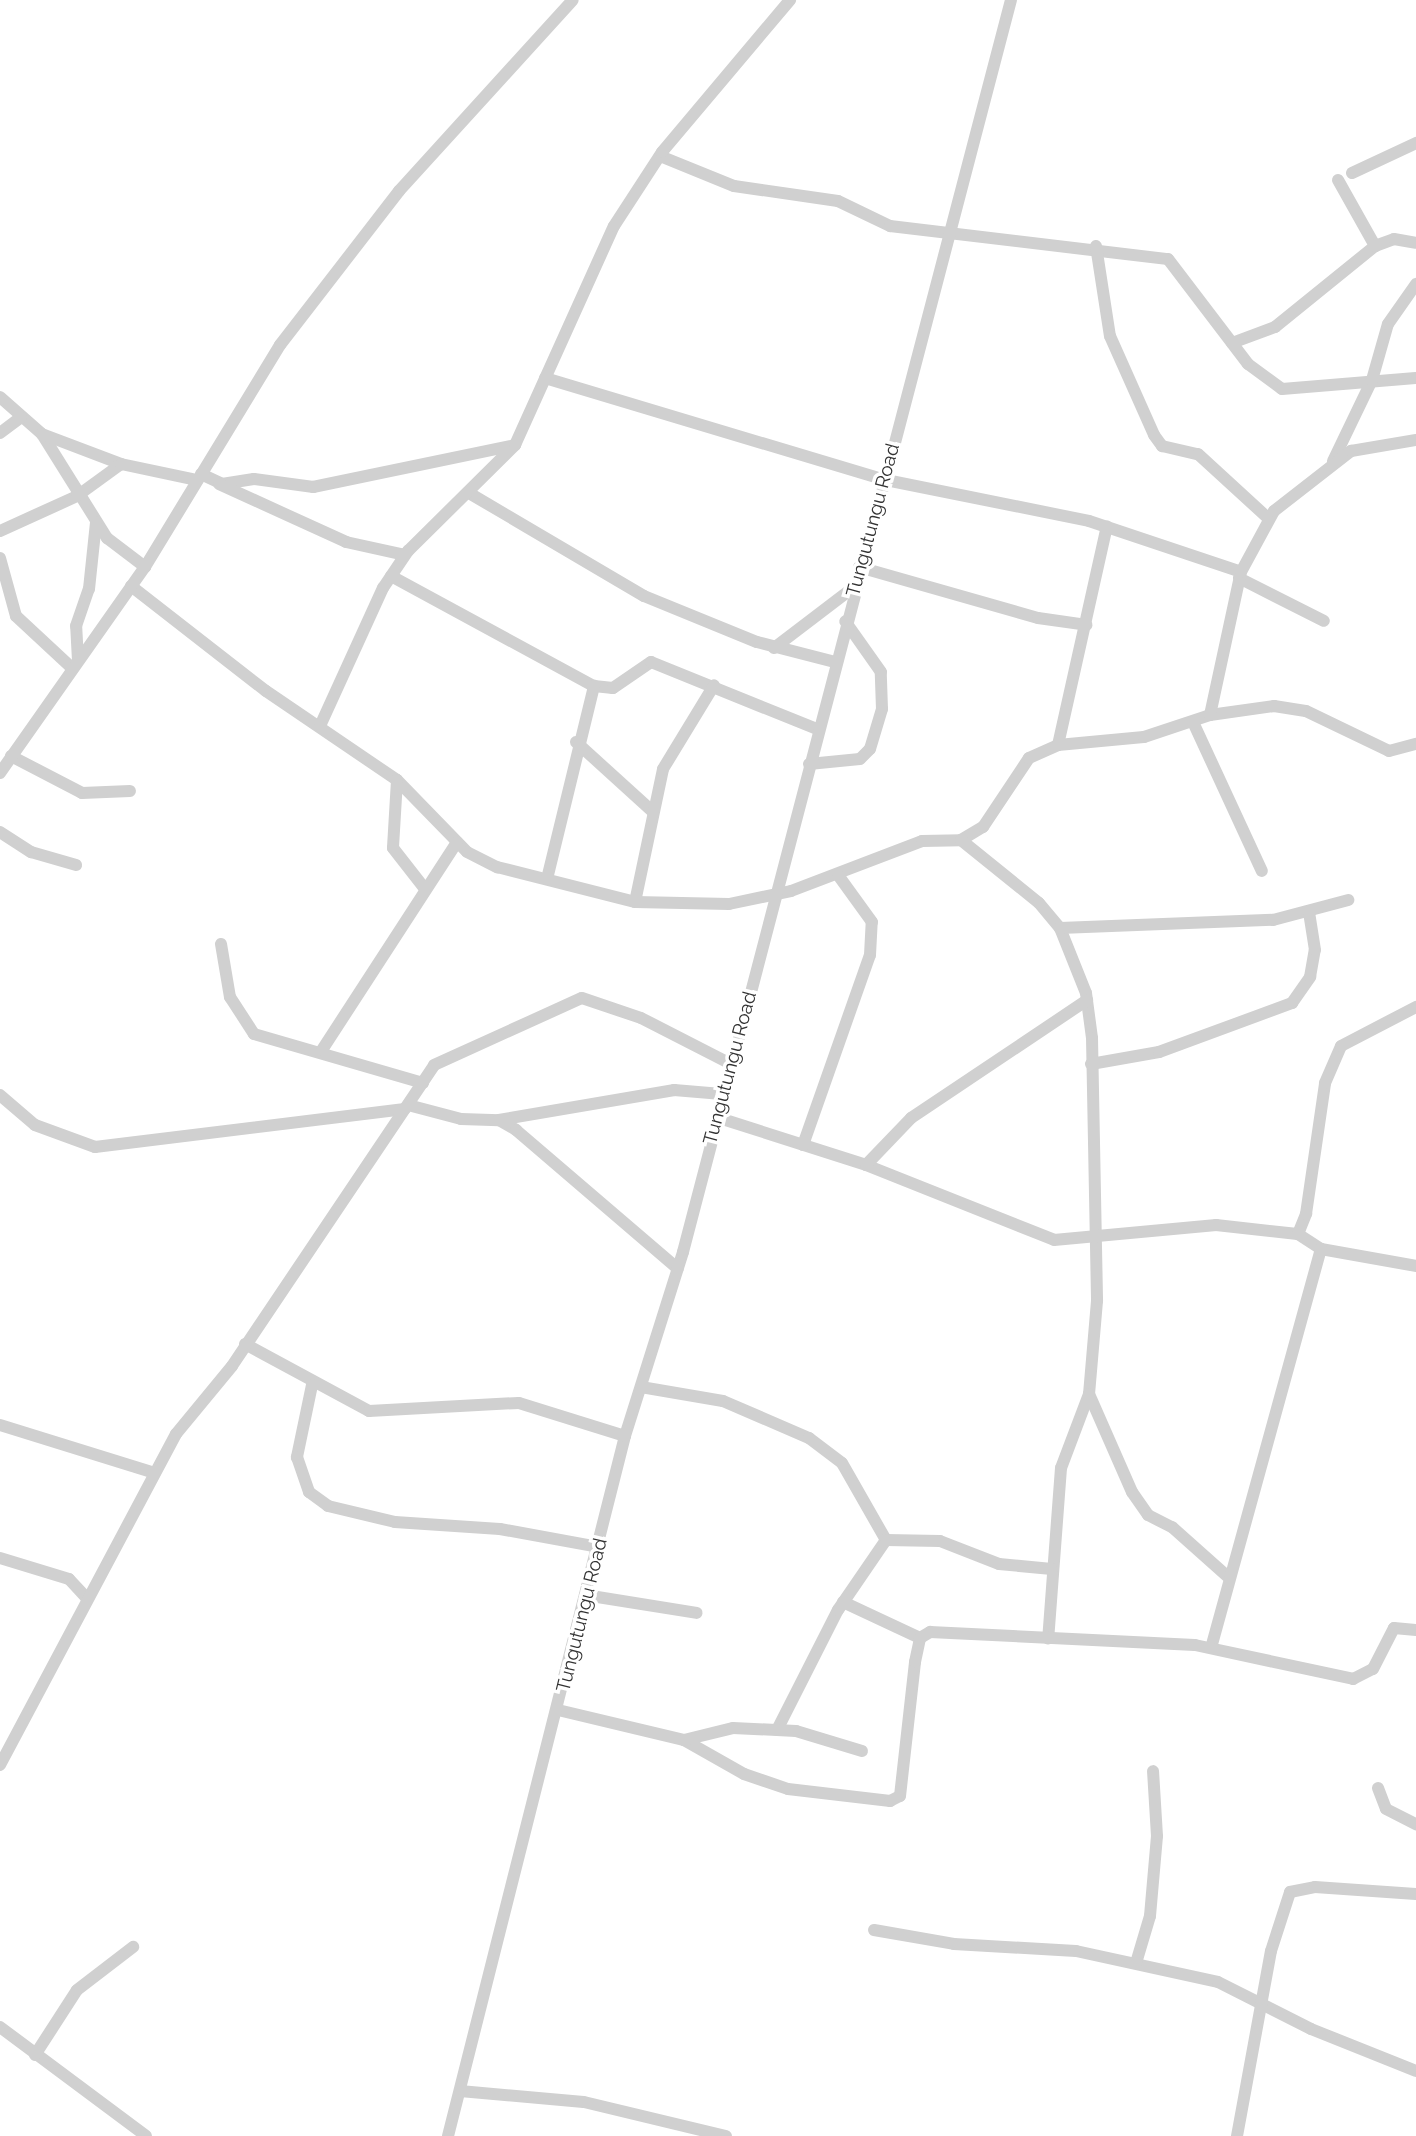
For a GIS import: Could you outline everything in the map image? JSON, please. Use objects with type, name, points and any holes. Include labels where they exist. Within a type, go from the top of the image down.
[{"type":"street","points":[[130,791],[82,793],[4,764],[145,567],[281,345],[399,191],[573,0]]},
{"type":"street","points":[[320,726],[391,576],[405,555],[515,445],[614,226],[660,156],[790,0]]},
{"type":"street","name":"Tungutungu Road","points":[[449,2136],[625,1436],[678,1269],[773,895],[819,730],[881,479],[950,233],[1011,0]]},
{"type":"street","points":[[1352,173],[1416,143]]},
{"type":"street","points":[[660,156],[734,186],[815,194],[857,206],[890,226],[1096,246],[1168,259],[1263,380],[1282,389],[1335,389],[1372,380],[1416,378]]},
{"type":"street","points":[[1338,180],[1375,246]]},
{"type":"street","points":[[1232,343],[1292,316],[1375,246],[1394,239],[1416,243]]},
{"type":"street","points":[[1096,246],[1110,336],[1154,435],[1162,446],[1198,454],[1269,519]]},
{"type":"street","points":[[1333,461],[1372,380],[1392,315],[1416,284]]},
{"type":"street","points":[[545,378],[881,479],[1107,526],[1240,575],[1324,621]]},
{"type":"street","points":[[0,397],[42,434],[121,464],[199,477],[346,542],[405,555]]},
{"type":"street","points":[[0,433],[21,417]]},
{"type":"street","points":[[42,434],[77,496],[96,522],[145,567]]},
{"type":"street","points":[[1210,715],[1240,575],[1269,519],[1285,496],[1333,461],[1371,444],[1416,440]]},
{"type":"street","points":[[215,483],[313,487],[515,445]]},
{"type":"street","points":[[1,527],[77,496],[121,464]]},
{"type":"street","points":[[469,493],[644,596],[774,648],[835,662]]},
{"type":"street","points":[[75,664],[76,626],[89,589],[96,522]]},
{"type":"street","points":[[1058,745],[1107,526]]},
{"type":"street","points":[[0,558],[5,603],[38,642],[75,664]]},
{"type":"street","points":[[859,567],[1038,618],[1087,625]]},
{"type":"street","points":[[391,576],[594,686],[613,688],[651,663],[714,685],[819,730]]},
{"type":"street","points":[[131,586],[397,780],[457,842],[497,867],[635,902],[715,905],[773,895],[838,874],[922,841],[961,840],[983,827],[1029,758],[1058,745],[1144,737],[1210,715],[1293,706],[1389,751],[1416,744]]},
{"type":"street","points":[[774,648],[854,587]]},
{"type":"street","points":[[809,764],[860,759],[870,749],[882,709],[881,672],[845,621]]},
{"type":"street","points":[[635,902],[652,811],[663,769],[714,685]]},
{"type":"street","points":[[547,879],[576,742],[594,686]]},
{"type":"street","points":[[1193,722],[1262,871]]},
{"type":"street","points":[[576,742],[652,811]]},
{"type":"street","points":[[397,780],[393,848],[425,889]]},
{"type":"street","points":[[0,832],[31,852],[76,865]]},
{"type":"street","points":[[961,840],[1039,903],[1060,928],[1087,1000],[1097,1240],[1089,1394],[1061,1468],[1048,1639]]},
{"type":"street","points":[[321,1050],[457,842]]},
{"type":"street","points":[[803,1145],[870,955],[872,922],[838,874]]},
{"type":"street","points":[[1060,928],[1193,928],[1309,911],[1348,900]]},
{"type":"street","points":[[1091,1064],[1159,1052],[1292,1003],[1310,977],[1314,950],[1309,911]]},
{"type":"street","points":[[221,944],[241,1022],[254,1034],[321,1050],[423,1083]]},
{"type":"street","points":[[0,1765],[86,1597],[176,1434],[245,1345],[423,1083],[449,1054],[512,1035],[582,999],[641,1018],[731,1064]]},
{"type":"street","points":[[866,1165],[911,1118],[1087,1000]]},
{"type":"street","points":[[1298,1234],[1306,1214],[1325,1083],[1341,1045],[1416,1007]]},
{"type":"street","points":[[0,1095],[35,1125],[94,1147],[407,1107],[461,1119],[499,1120],[674,1090],[722,1094]]},
{"type":"street","points":[[716,1117],[866,1165],[1054,1240],[1097,1240],[1216,1226],[1298,1234],[1321,1249],[1416,1266]]},
{"type":"street","points":[[499,1120],[678,1269]]},
{"type":"street","points":[[1211,1648],[1227,1577],[1321,1249]]},
{"type":"street","points":[[245,1345],[312,1385],[369,1411],[471,1402],[536,1405],[625,1436]]},
{"type":"street","points":[[312,1385],[297,1457],[309,1492],[328,1506],[395,1522],[500,1529],[599,1547]]},
{"type":"street","points":[[641,1387],[723,1401],[809,1438],[842,1463],[886,1540]]},
{"type":"street","points":[[1089,1394],[1132,1492],[1148,1515],[1172,1527],[1227,1577]]},
{"type":"street","points":[[0,1425],[155,1473]]},
{"type":"street","points":[[886,1540],[940,1541],[999,1564],[1052,1569]]},
{"type":"street","points":[[776,1730],[843,1602],[886,1540]]},
{"type":"street","points":[[0,1558],[69,1579],[86,1597]]},
{"type":"street","points":[[585,1595],[697,1613]]},
{"type":"street","points":[[843,1602],[920,1638]]},
{"type":"street","points":[[920,1638],[930,1632],[1048,1639],[1114,1636],[1211,1648],[1353,1679],[1373,1669],[1394,1629],[1416,1630]]},
{"type":"street","points":[[558,1710],[684,1740],[744,1774],[788,1789],[890,1801],[900,1796],[920,1638]]},
{"type":"street","points":[[684,1740],[733,1728],[776,1730],[862,1751]]},
{"type":"street","points":[[1136,1963],[1150,1916],[1157,1836],[1153,1772]]},
{"type":"street","points":[[1378,1788],[1386,1809],[1416,1824]]},
{"type":"street","points":[[1237,2136],[1278,1919],[1290,1892],[1315,1886],[1416,1894]]},
{"type":"street","points":[[874,1930],[1136,1963],[1218,1982],[1263,2001],[1311,2029],[1416,2071]]},
{"type":"street","points":[[35,2055],[77,1990],[133,1947]]},
{"type":"street","points":[[0,2027],[146,2136]]},
{"type":"street","points":[[460,2091],[584,2102],[726,2136]]}]
